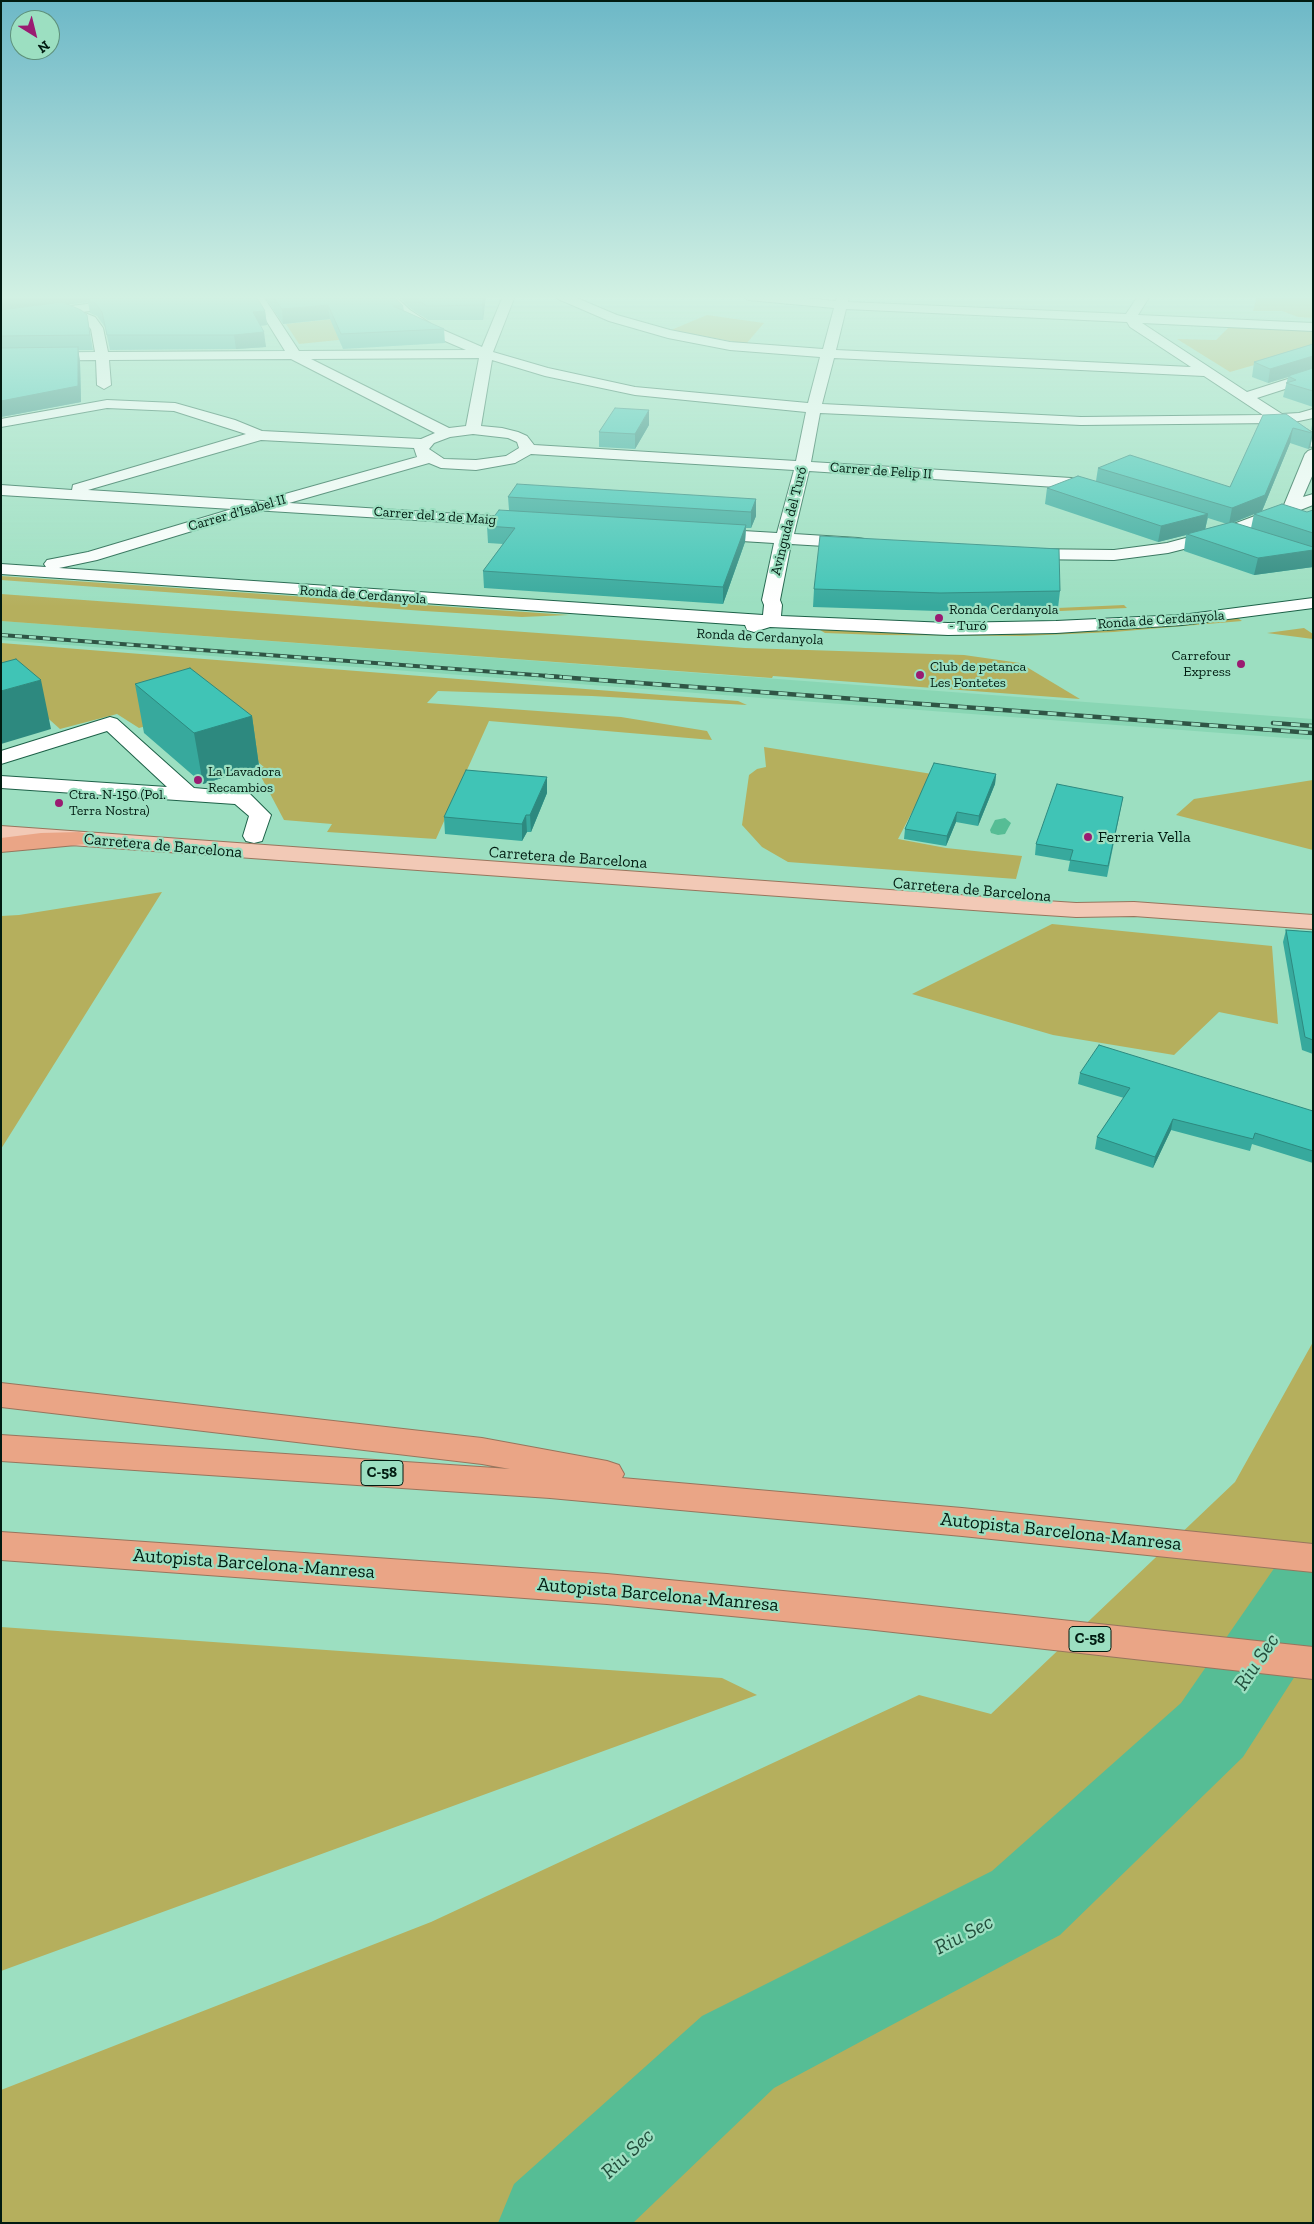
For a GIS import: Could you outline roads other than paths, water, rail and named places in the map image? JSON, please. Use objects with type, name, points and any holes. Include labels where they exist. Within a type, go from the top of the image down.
[{"type":"highway","points":[[1,845],[40,840],[80,839]]},
{"type":"highway","points":[[1,1395],[482,1451],[763,1503]]},
{"type":"highway","name":"Autopista Barcelona-Manresa","points":[[1,1448],[364,1471],[763,1503],[1313,1558]]},
{"type":"highway","name":"Autopista Barcelona-Manresa","points":[[1,1546],[607,1590],[866,1614],[1313,1663]]},
{"type":"main road","name":"Carretera de Barcelona","points":[[1,817],[717,869],[1076,898],[1134,909]]},
{"type":"main road","points":[[1,822],[34,820]]},
{"type":"main road","name":"Carretera de Barcelona","points":[[1,833],[603,878],[1076,910],[1134,909],[1313,922]]},
{"type":"main road","points":[[603,878],[644,874],[687,876],[717,869],[741,878],[830,888],[856,895]]},
{"type":"street","points":[[1,423],[61,411],[116,404],[175,407],[230,423],[260,435],[426,451],[458,465],[494,464],[521,455],[527,449],[526,444],[513,435],[473,430],[447,433],[381,400]]},
{"type":"street","points":[[473,430],[478,400]]},
{"type":"street","points":[[728,400],[814,408],[1081,421],[1279,419],[1301,417],[1313,413]]},
{"type":"street","name":"Avinguda del Turó","points":[[767,613],[803,466],[816,400]]},
{"type":"street","points":[[1250,400],[1309,437],[1313,443]]},
{"type":"street","name":"Carrer d'Isabel II","points":[[10,570],[91,556],[263,505],[426,451],[429,440],[447,433]]},
{"type":"street","points":[[59,494],[260,435]]},
{"type":"street","name":"Carrer de Felip II","points":[[527,449],[1071,483],[1107,492]]},
{"type":"street","points":[[1291,508],[1313,454]]},
{"type":"street","name":"Carrer del 2 de Maig","points":[[1,490],[548,523]]},
{"type":"street","points":[[1006,553],[1055,556],[1114,555],[1168,548],[1229,532],[1313,499]]},
{"type":"street","points":[[1203,523],[1255,541]]},
{"type":"street","points":[[694,533],[878,545]]},
{"type":"street","points":[[91,556],[90,567],[95,571],[124,578]]},
{"type":"street","name":"Ronda de Cerdanyola","points":[[10,570],[724,619],[767,613],[948,629],[1056,627],[1182,620],[1275,610],[1310,614]]},
{"type":"street","name":"Ronda de Cerdanyola","points":[[1,583],[841,642],[1064,640],[1195,633],[1310,614]]},
{"type":"street","name":"Ronda de Cerdanyola","points":[[525,621],[568,618],[736,629],[760,625],[767,613]]},
{"type":"street","name":"Ronda de Cerdanyola","points":[[767,613],[788,632],[966,642]]},
{"type":"street","points":[[1,758],[110,723],[189,795]]},
{"type":"street","points":[[1,782],[241,798],[260,815],[254,836]]},
{"type":"waterway","name":"Riu Sec","points":[[553,2223],[738,2052],[1026,1903],[1212,1730],[1313,1578]]},
{"type":"railway","points":[[1,635],[562,677]]},
{"type":"railway","points":[[545,676],[1313,733]]},
{"type":"railway","points":[[1273,723],[1313,726]]},
{"type":"place","name":"Ronda Cerdanyola - Turó","points":[[939,618]]},
{"type":"place","name":"Carrefour Express","points":[[1241,664]]},
{"type":"place","name":"Club de petanca Les Fontetes","points":[[920,675]]},
{"type":"place","name":"La Lavadora Recambios","points":[[198,780]]},
{"type":"place","name":"Ctra. N-150 (Pol. Terra Nostra)","points":[[59,803]]},
{"type":"place","name":"Ferreria Vella","points":[[1088,837]]}]
